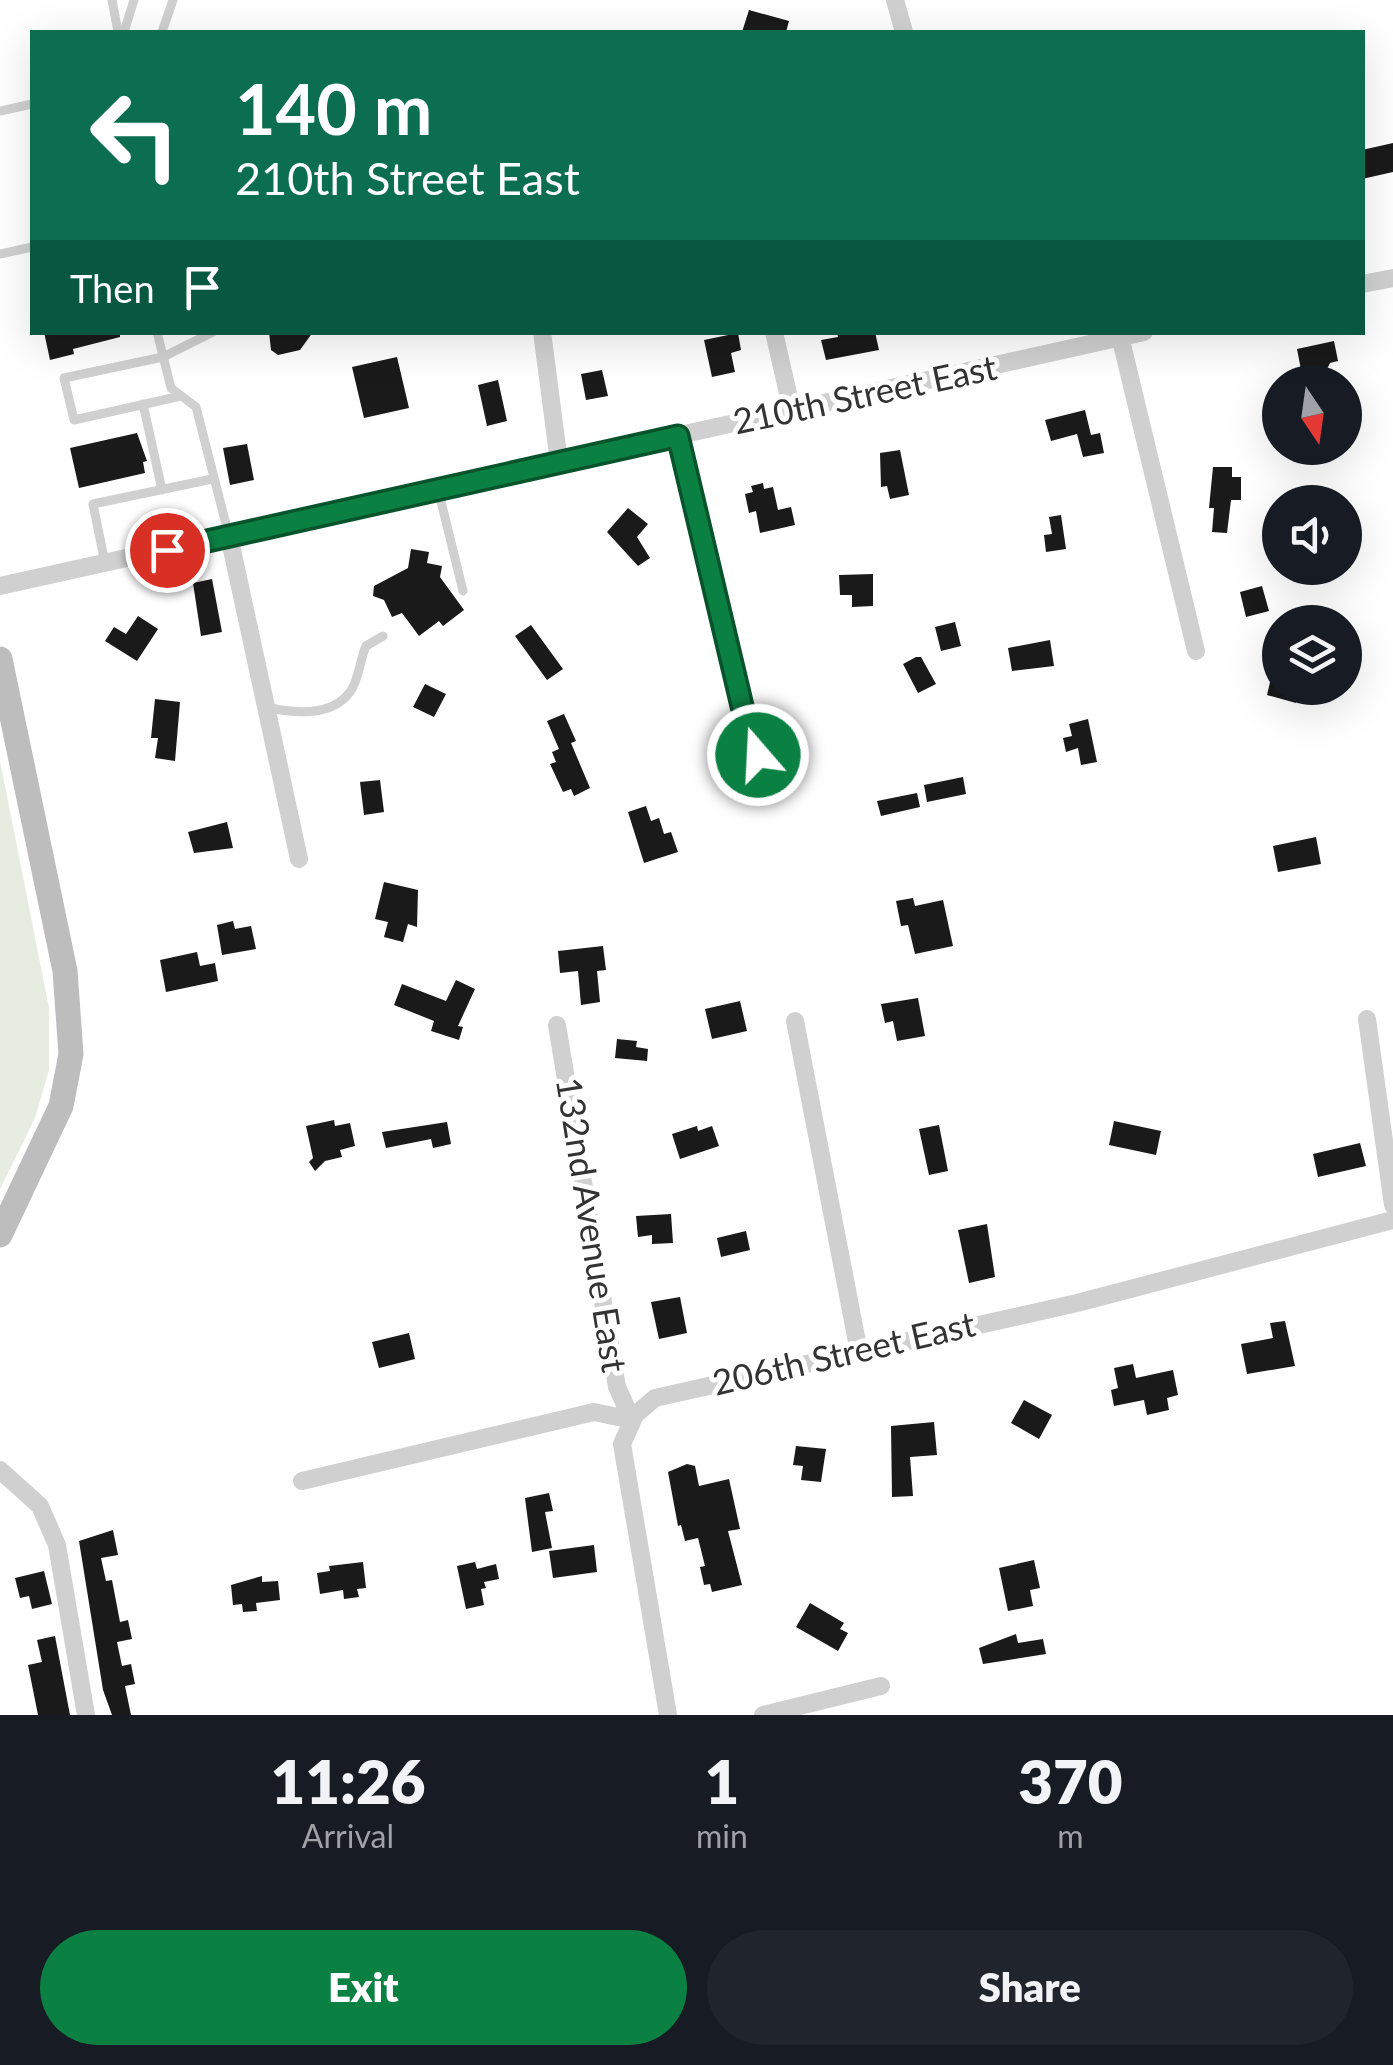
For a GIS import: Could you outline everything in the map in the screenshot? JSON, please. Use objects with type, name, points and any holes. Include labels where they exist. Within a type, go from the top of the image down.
[{"type":"main road","points":[[0,660],[65,971],[72,1054],[61,1106],[0,1235]]},
{"type":"street","points":[[895,0],[903,30]]},
{"type":"street","points":[[1365,283],[1393,278]]},
{"type":"street","points":[[542,335],[559,462]]},
{"type":"street","points":[[775,335],[792,412]]},
{"type":"street","points":[[1120,335],[1196,650]]},
{"type":"street","name":"210th Street East","points":[[0,586],[792,412],[1120,335]]},
{"type":"street","points":[[678,436],[742,706],[758,755]]},
{"type":"street","points":[[229,536],[300,859]]},
{"type":"street","points":[[1367,1019],[1393,1205]]},
{"type":"street","points":[[795,1021],[859,1352]]},
{"type":"street","name":"132nd Avenue East","points":[[557,1025],[617,1387],[632,1420],[622,1444],[625,1470],[668,1715]]},
{"type":"street","name":"206th Street East","points":[[632,1420],[656,1398],[1077,1303],[1393,1220]]},
{"type":"street","points":[[302,1481],[594,1412],[632,1420]]},
{"type":"street","points":[[0,1470],[40,1506],[56,1545],[86,1715]]},
{"type":"street","points":[[763,1715],[881,1686]]},
{"type":"lane","points":[[112,0],[120,30]]},
{"type":"lane","points":[[122,30],[134,0]]},
{"type":"lane","points":[[163,30],[173,0]]},
{"type":"lane","points":[[0,111],[30,104]]},
{"type":"lane","points":[[0,254],[30,247]]},
{"type":"lane","points":[[158,335],[172,388],[196,407],[229,536]]},
{"type":"lane","points":[[182,396],[74,420],[64,378],[163,356],[206,335]]},
{"type":"lane","points":[[143,404],[162,490]]},
{"type":"lane","points":[[105,563],[93,504],[212,479]]},
{"type":"lane","points":[[438,489],[463,592]]},
{"type":"lane","points":[[266,706],[292,713],[337,702],[350,692],[366,646],[383,636]]},
{"type":"shaded area","points":[[0,761],[49,1008],[49,1070],[35,1118],[0,1189]]},
{"type":"building","points":[[749,10],[789,21],[787,30],[743,30]]},
{"type":"building","points":[[1393,143],[1393,172],[1365,178],[1365,149]]},
{"type":"building","points":[[45,335],[120,335],[73,349],[74,354],[50,360]]},
{"type":"building","points":[[269,335],[311,335],[300,350],[278,355],[271,350]]},
{"type":"building","points":[[738,335],[741,350],[731,353],[735,372],[712,377],[704,340]]},
{"type":"building","points":[[876,335],[879,350],[826,360],[821,340]]},
{"type":"building","points":[[1334,341],[1338,361],[1329,365],[1300,365],[1297,349]]},
{"type":"building","points":[[397,357],[409,408],[364,418],[352,367]]},
{"type":"building","points":[[602,370],[608,396],[586,400],[581,374]]},
{"type":"building","points":[[498,380],[507,421],[487,426],[478,385]]},
{"type":"building","points":[[1085,410],[1091,435],[1100,433],[1104,453],[1083,457],[1077,434],[1051,441],[1045,420]]},
{"type":"building","points":[[137,433],[147,461],[143,462],[145,473],[79,488],[70,448]]},
{"type":"building","points":[[247,444],[254,480],[230,485],[223,448]]},
{"type":"building","points":[[900,450],[909,495],[890,499],[887,486],[881,487],[880,453]]},
{"type":"building","points":[[1213,467],[1232,467],[1232,477],[1241,477],[1241,500],[1231,500],[1227,533],[1212,532],[1214,508],[1209,508]]},
{"type":"building","points":[[763,483],[764,489],[773,487],[778,510],[791,507],[795,525],[760,533],[756,511],[749,513],[745,494],[753,492],[751,486]]},
{"type":"building","points":[[628,508],[648,524],[637,537],[650,558],[638,566],[607,532]]},
{"type":"building","points":[[1061,515],[1066,549],[1046,552],[1044,535],[1052,534],[1049,517]]},
{"type":"building","points":[[411,549],[429,552],[427,563],[442,566],[440,577],[464,610],[443,626],[439,621],[419,636],[402,613],[392,617],[384,600],[373,596],[374,586],[408,568]]},
{"type":"building","points":[[873,574],[873,606],[852,607],[852,595],[840,595],[839,575]]},
{"type":"building","points":[[212,579],[222,632],[201,636],[193,583]]},
{"type":"building","points":[[1262,586],[1267,605],[1262,605],[1262,613],[1246,617],[1240,592]]},
{"type":"building","points":[[138,616],[158,629],[137,661],[105,641],[114,627],[126,634]]},
{"type":"building","points":[[955,622],[961,646],[941,651],[935,627]]},
{"type":"building","points":[[531,625],[563,669],[547,680],[515,636]]},
{"type":"building","points":[[1050,640],[1054,666],[1012,671],[1008,648]]},
{"type":"building","points":[[921,657],[936,684],[918,693],[903,664]]},
{"type":"building","points":[[425,684],[446,694],[434,717],[413,707]]},
{"type":"building","points":[[155,699],[180,702],[175,761],[155,758],[158,738],[151,738]]},
{"type":"building","points":[[564,714],[576,741],[571,743],[590,788],[574,796],[571,789],[563,792],[550,764],[556,762],[552,752],[559,749],[547,721]]},
{"type":"building","points":[[1088,719],[1097,762],[1081,765],[1078,748],[1066,752],[1063,738],[1072,736],[1069,724]]},
{"type":"building","points":[[963,777],[966,794],[927,802],[924,785]]},
{"type":"building","points":[[380,780],[384,812],[364,815],[360,782]]},
{"type":"building","points":[[917,793],[920,807],[881,816],[877,801]]},
{"type":"building","points":[[646,806],[651,821],[659,818],[664,834],[671,832],[678,852],[644,863],[628,812]]},
{"type":"building","points":[[227,822],[233,848],[194,853],[188,832]]},
{"type":"building","points":[[1316,837],[1321,864],[1278,872],[1273,846]]},
{"type":"building","points":[[384,882],[418,890],[417,927],[408,924],[403,942],[384,937],[388,922],[375,919]]},
{"type":"building","points":[[913,898],[915,906],[943,900],[953,946],[915,954],[908,925],[901,926],[896,901]]},
{"type":"building","points":[[233,921],[235,929],[251,926],[256,949],[222,955],[217,925]]},
{"type":"building","points":[[603,946],[606,970],[597,971],[600,1002],[581,1005],[578,971],[560,973],[558,951]]},
{"type":"building","points":[[197,952],[200,966],[215,963],[218,981],[166,992],[160,960]]},
{"type":"building","points":[[456,980],[475,989],[458,1026],[463,1027],[459,1040],[431,1031],[434,1021],[394,1005],[402,984],[446,1001]]},
{"type":"building","points":[[918,998],[925,1036],[897,1041],[893,1021],[885,1023],[881,1004]]},
{"type":"building","points":[[740,1001],[747,1031],[712,1039],[705,1009]]},
{"type":"building","points":[[617,1039],[637,1041],[636,1047],[648,1049],[647,1061],[615,1058]]},
{"type":"building","points":[[334,1120],[335,1126],[350,1123],[355,1146],[340,1150],[342,1157],[325,1161],[315,1171],[309,1162],[313,1158],[306,1126]]},
{"type":"building","points":[[1114,1121],[1161,1131],[1156,1155],[1109,1145]]},
{"type":"building","points":[[447,1122],[451,1144],[433,1148],[431,1139],[386,1148],[382,1132]]},
{"type":"building","points":[[939,1125],[948,1171],[929,1175],[919,1129]]},
{"type":"building","points":[[697,1126],[698,1131],[712,1126],[719,1146],[680,1159],[672,1134]]},
{"type":"building","points":[[1360,1143],[1366,1166],[1318,1177],[1313,1154]]},
{"type":"building","points":[[671,1214],[673,1243],[652,1244],[652,1235],[638,1237],[636,1216]]},
{"type":"building","points":[[987,1224],[995,1277],[969,1283],[958,1230]]},
{"type":"building","points":[[746,1231],[750,1250],[721,1257],[717,1238]]},
{"type":"building","points":[[680,1297],[687,1333],[659,1339],[651,1302]]},
{"type":"building","points":[[1285,1321],[1295,1366],[1247,1374],[1241,1344],[1273,1338],[1270,1323]]},
{"type":"building","points":[[409,1333],[415,1359],[379,1368],[372,1342]]},
{"type":"building","points":[[1133,1364],[1136,1378],[1173,1370],[1178,1395],[1167,1398],[1169,1410],[1147,1415],[1144,1400],[1114,1406],[1111,1390],[1118,1388],[1114,1368]]},
{"type":"building","points":[[1024,1400],[1052,1415],[1039,1439],[1011,1423]]},
{"type":"building","points":[[934,1422],[937,1455],[910,1457],[913,1496],[892,1497],[891,1426]]},
{"type":"building","points":[[796,1446],[826,1449],[821,1482],[801,1480],[803,1466],[793,1465]]},
{"type":"building","points":[[687,1464],[695,1466],[699,1486],[729,1479],[740,1529],[728,1531],[742,1585],[712,1592],[710,1584],[704,1585],[700,1567],[705,1566],[698,1538],[685,1541],[681,1525],[678,1526],[668,1472]]},
{"type":"building","points":[[549,1493],[553,1511],[545,1512],[552,1548],[532,1552],[525,1498]]},
{"type":"building","points":[[113,1530],[118,1555],[101,1558],[106,1581],[112,1580],[120,1622],[128,1620],[132,1639],[117,1642],[122,1666],[131,1664],[135,1684],[125,1686],[131,1715],[112,1715],[103,1690],[79,1541]]},
{"type":"building","points":[[594,1545],[597,1572],[553,1578],[549,1551]]},
{"type":"building","points":[[1034,1560],[1040,1588],[1030,1590],[1033,1606],[1008,1611],[999,1568]]},
{"type":"building","points":[[363,1562],[366,1588],[357,1589],[359,1597],[344,1599],[343,1590],[320,1594],[317,1573],[330,1571],[329,1566]]},
{"type":"building","points":[[475,1562],[477,1569],[496,1564],[499,1579],[484,1582],[484,1605],[466,1609],[457,1566]]},
{"type":"building","points":[[44,1571],[52,1604],[32,1609],[29,1596],[20,1598],[15,1578]]},
{"type":"building","points":[[262,1576],[262,1582],[278,1581],[280,1600],[256,1603],[257,1611],[243,1612],[242,1604],[233,1605],[231,1585]]},
{"type":"building","points":[[810,1603],[844,1623],[840,1629],[848,1633],[838,1651],[796,1627]]},
{"type":"building","points":[[1016,1634],[1018,1643],[1043,1639],[1046,1654],[983,1664],[979,1648]]},
{"type":"building","points":[[55,1636],[70,1715],[38,1715],[28,1665],[42,1662],[37,1640]]},
{"type":"route","points":[[167,550],[678,436],[742,706],[758,755]]}]
